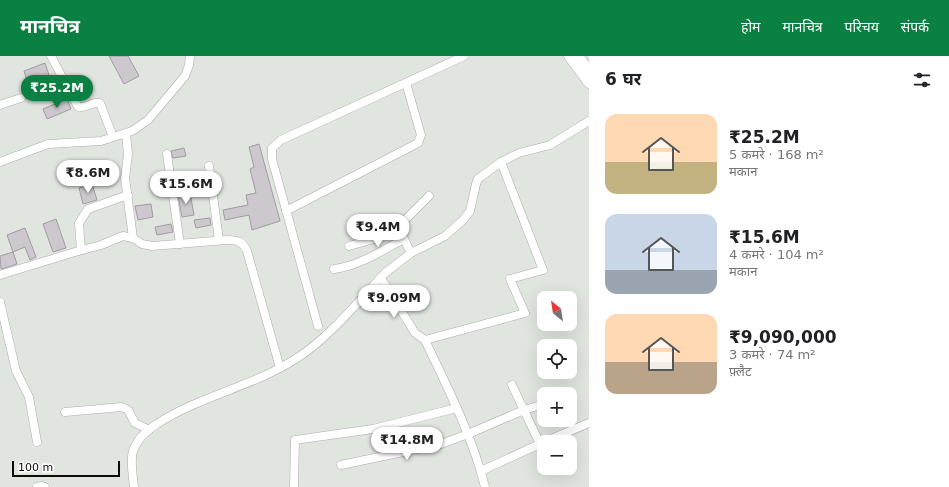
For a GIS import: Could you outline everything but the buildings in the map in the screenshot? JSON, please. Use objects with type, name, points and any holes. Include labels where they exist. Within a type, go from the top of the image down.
[{"type":"main road","points":[[569,56],[589,83]]},
{"type":"main road","points":[[578,56],[589,70]]},
{"type":"street","points":[[50,56],[78,107],[83,108],[97,102],[100,103],[113,137]]},
{"type":"street","points":[[0,162],[48,144],[101,141],[132,131],[148,120],[185,76],[189,65],[190,56]]},
{"type":"street","points":[[318,326],[272,159],[272,148],[281,140],[464,56]]},
{"type":"street","points":[[286,211],[418,143],[421,134],[406,83]]},
{"type":"street","points":[[0,105],[21,98]]},
{"type":"street","points":[[134,487],[133,451],[140,439],[148,430],[185,409],[280,368],[300,356],[321,339],[394,266],[411,253],[445,236],[463,220],[470,211],[478,180],[501,162],[519,153],[550,145],[589,121]]},
{"type":"street","points":[[126,134],[128,154],[125,178],[133,238]]},
{"type":"street","points":[[167,154],[180,244]]},
{"type":"street","points":[[381,278],[415,333],[420,338],[425,340],[525,312],[510,279],[543,270],[501,162]]},
{"type":"street","points":[[209,166],[219,240]]},
{"type":"street","points":[[81,250],[79,223],[88,208],[128,195]]},
{"type":"street","points":[[349,246],[374,239],[398,227],[430,196]]},
{"type":"street","points":[[398,227],[411,253]]},
{"type":"street","points":[[0,275],[101,245],[118,237],[128,236],[146,245],[180,244],[219,240],[239,241],[245,247],[280,368]]},
{"type":"street","points":[[334,269],[346,268],[404,239]]},
{"type":"street","points":[[1,307],[16,371],[29,397],[37,442]]},
{"type":"street","points":[[425,340],[468,434],[485,487]]},
{"type":"street","points":[[512,385],[538,435]]},
{"type":"street","points":[[340,465],[441,444],[537,406]]},
{"type":"street","points":[[65,412],[122,407],[128,410],[135,423],[148,430]]},
{"type":"street","points":[[294,487],[295,440],[373,429],[457,408]]},
{"type":"street","points":[[562,435],[589,424]]},
{"type":"street","points":[[481,471],[537,446]]},
{"type":"street","points":[[37,487],[45,487]]}]
